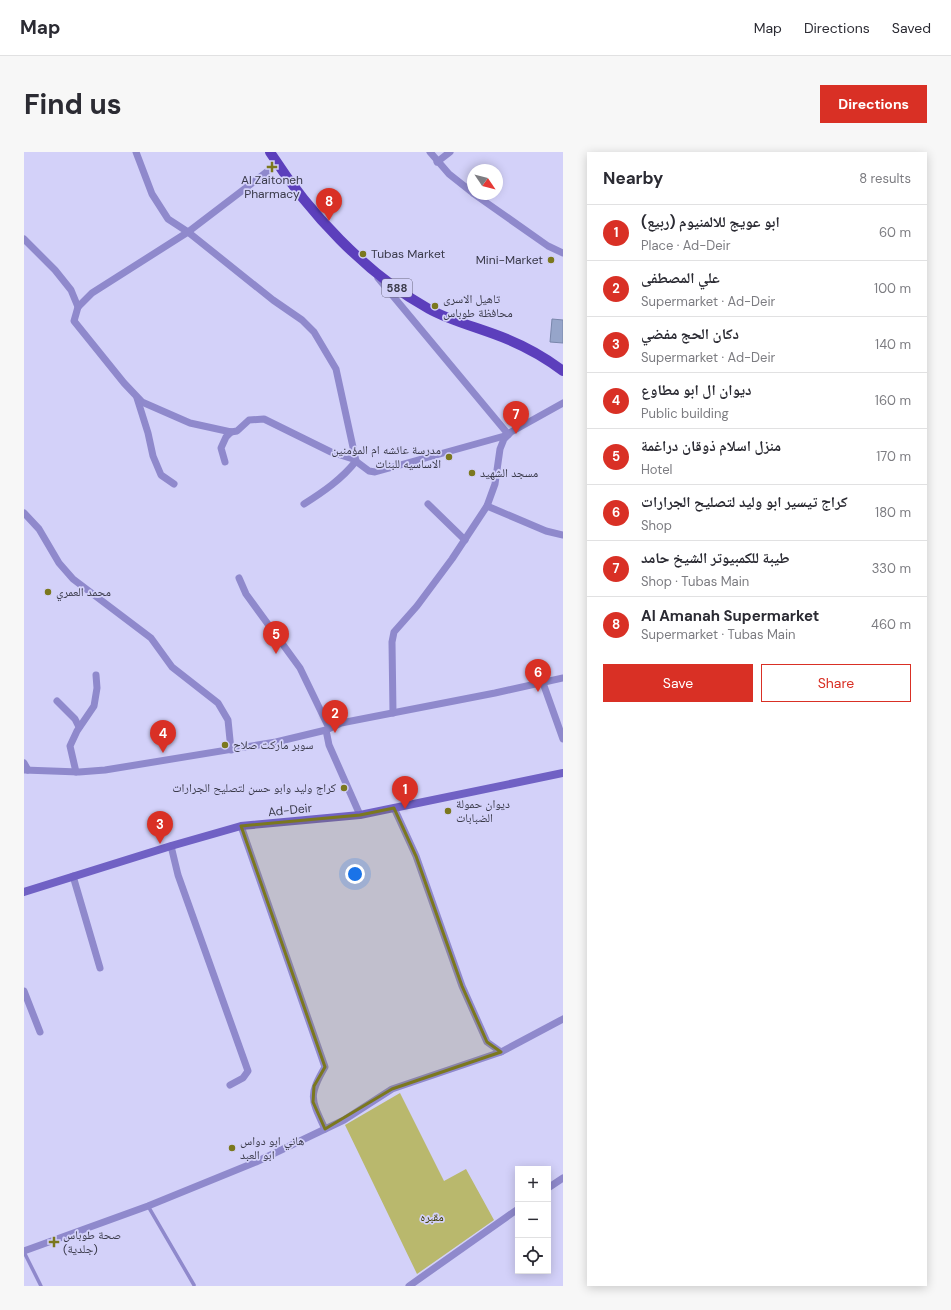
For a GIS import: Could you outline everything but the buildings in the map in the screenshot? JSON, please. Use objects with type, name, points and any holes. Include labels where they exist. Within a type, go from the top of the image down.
[{"type":"main road","name":"588","points":[[270,152],[321,219],[365,263],[401,292],[429,309],[451,319],[515,342],[544,357],[563,371]]},
{"type":"street","points":[[136,152],[143,175],[160,210],[168,219],[178,227],[188,232],[272,300],[302,320],[314,332],[336,369],[356,461]]},
{"type":"street","points":[[430,152],[437,162],[467,189]]},
{"type":"street","points":[[437,162],[450,152]]},
{"type":"street","points":[[232,432],[190,424],[157,408],[147,405],[137,398],[74,321],[78,307],[92,292],[188,232],[278,164]]},
{"type":"street","points":[[483,200],[548,246],[563,252]]},
{"type":"street","points":[[24,239],[55,270],[71,290],[78,307]]},
{"type":"street","points":[[365,263],[508,435]]},
{"type":"street","points":[[137,398],[158,469],[161,475],[174,484]]},
{"type":"street","points":[[225,462],[221,448],[226,437],[249,420],[264,419],[331,452],[356,461],[369,471],[382,472],[508,435],[563,403]]},
{"type":"street","points":[[393,713],[392,642],[394,632],[422,600],[465,540],[487,506],[495,484],[502,444],[508,435]]},
{"type":"street","points":[[304,504],[323,492],[348,471],[356,461]]},
{"type":"street","points":[[428,504],[465,540]]},
{"type":"street","points":[[487,506],[546,531],[563,535]]},
{"type":"street","points":[[24,513],[39,530],[59,563],[73,579],[151,638],[172,667],[218,703],[228,720],[231,750]]},
{"type":"street","points":[[239,578],[246,594],[300,668],[328,729],[329,746],[360,815]]},
{"type":"street","points":[[76,772],[70,746],[80,727],[94,706],[97,688],[96,675]]},
{"type":"street","points":[[24,763],[26,770],[76,772],[105,770],[276,742],[328,729],[341,723],[563,678]]},
{"type":"street","points":[[543,683],[563,739]]},
{"type":"street","points":[[57,702],[80,727]]},
{"type":"street","name":"Ad-Deir","points":[[24,892],[171,846],[241,826],[360,815],[563,773]]},
{"type":"street","points":[[394,808],[416,856],[462,986],[487,1042],[501,1052]]},
{"type":"street","points":[[241,826],[325,1067],[314,1086],[313,1102],[325,1129]]},
{"type":"street","points":[[171,846],[178,875],[248,1071],[243,1078],[230,1085]]},
{"type":"street","points":[[73,876],[100,968]]},
{"type":"street","points":[[24,991],[40,1032]]},
{"type":"street","points":[[24,1251],[148,1206],[256,1162],[344,1120],[392,1089],[501,1052],[563,1019]]},
{"type":"street","points":[[551,1186],[563,1178]]},
{"type":"street","points":[[409,1286],[515,1212]]},
{"type":"lane","points":[[148,1206],[194,1284]]},
{"type":"lane","points":[[24,1251],[41,1286]]},
{"type":"highlighted area","points":[[394,808],[416,856],[462,986],[487,1042],[501,1052],[392,1089],[325,1129],[313,1102],[314,1086],[325,1067],[241,826],[360,815]]},
{"type":"green space","name":"مقبره","points":[[400,1093],[444,1181],[466,1169],[494,1220],[417,1274],[345,1125]]},
{"type":"place","name":"Al Zaitoneh Pharmacy","points":[[272,167]]},
{"type":"place","name":"Al Amanah Supermarket","points":[[329,221]]},
{"type":"place","name":"Tubas Market","points":[[363,254]]},
{"type":"place","name":"Mini-Market","points":[[551,260]]},
{"type":"place","name":"تاهيل الاسرى محافظة طوباس","points":[[435,306]]},
{"type":"place","name":"طيبة للكمبيوتر الشيخ حامد","points":[[516,434]]},
{"type":"place","name":"مدرسة عائشه ام المؤمنين الاساسيه للبنات","points":[[449,457]]},
{"type":"place","name":"مسجد الشهيد","points":[[472,473]]},
{"type":"place","name":"محمد العمري","points":[[48,592]]},
{"type":"place","name":"منزل اسلام ذوقان دراغمة","points":[[276,654]]},
{"type":"place","name":"كراج تيسير ابو وليد لتصليح الجرارات","points":[[538,692]]},
{"type":"place","name":"علي المصطفى","points":[[335,733]]},
{"type":"place","name":"سوبر ماركت صلاح","points":[[225,745]]},
{"type":"place","name":"ديوان ال ابو مطاوع","points":[[163,753]]},
{"type":"place","name":"كراج وليد وابو حسن لتصليح الجرارات","points":[[344,788]]},
{"type":"place","name":"ابو عويج للالمنيوم (ربيع)","points":[[405,809]]},
{"type":"place","name":"ديوان حمولة الضبابات","points":[[448,811]]},
{"type":"place","name":"دكان الحج مفضي","points":[[160,844]]},
{"type":"place","name":"هاني ابو دواس ابو العبد","points":[[232,1148]]},
{"type":"place","name":"صحة طوباس (جلدية)","points":[[54,1242]]}]
